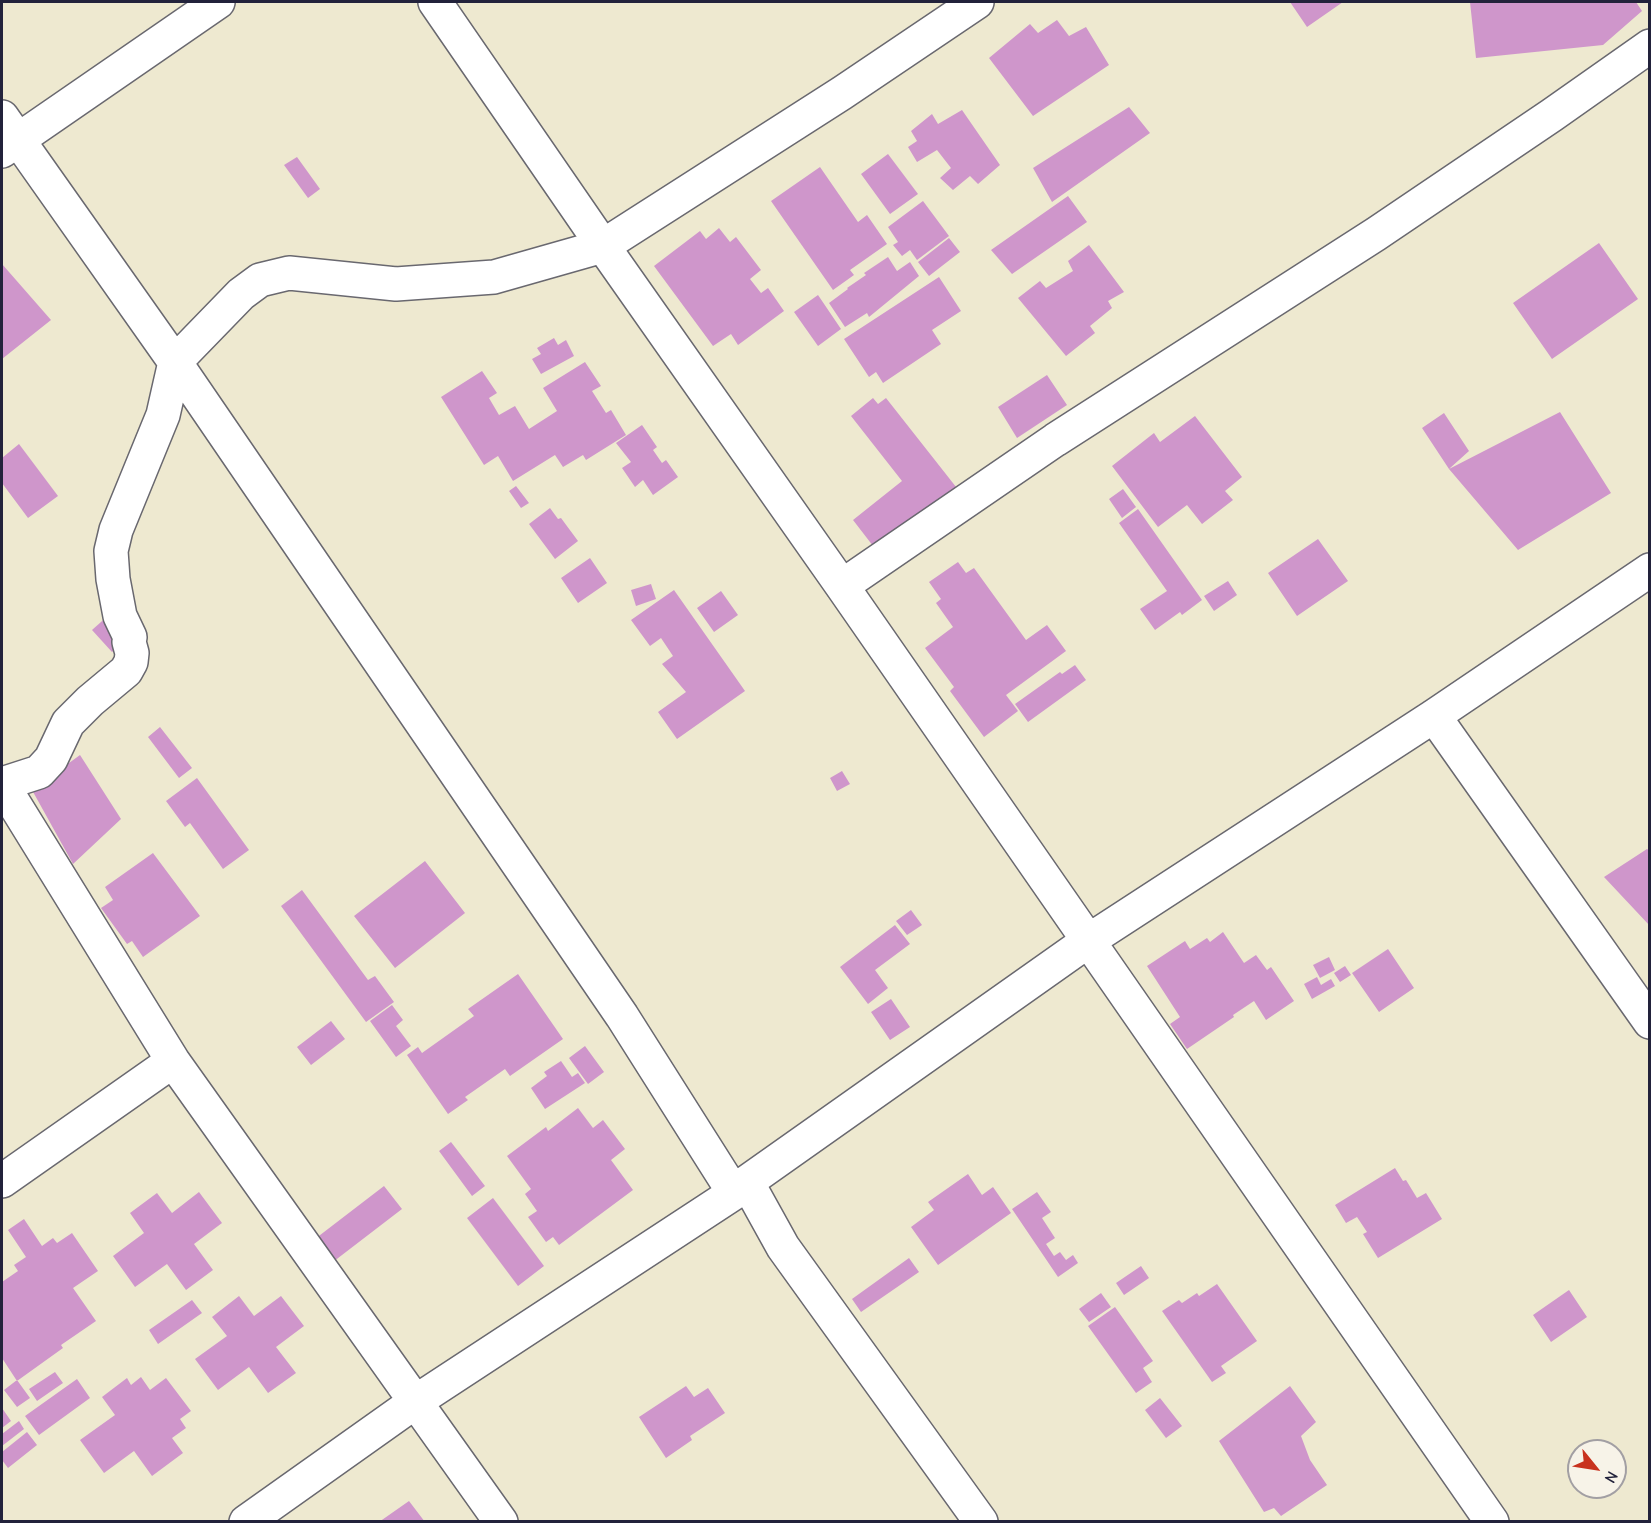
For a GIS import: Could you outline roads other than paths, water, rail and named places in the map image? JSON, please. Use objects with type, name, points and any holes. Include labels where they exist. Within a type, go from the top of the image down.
[{"type":"street","points":[[218,2],[7,136],[174,362],[741,1187],[981,1521]]},
{"type":"street","points":[[435,2],[1492,1521]]},
{"type":"street","points":[[501,1521],[173,1061],[2,784],[39,772],[51,759],[68,723],[126,671],[131,662],[129,637],[120,616],[113,579],[111,551],[116,530],[162,415],[174,362],[241,294],[260,280],[289,273],[396,284],[494,277],[603,246],[842,93],[976,2]]},
{"type":"street","points":[[842,586],[1055,440],[1376,234],[1650,46]]},
{"type":"street","points":[[246,1521],[415,1402],[741,1187],[1088,941],[1434,716],[1650,570]]},
{"type":"street","points":[[1434,716],[1650,1022]]},
{"type":"street","points":[[2,1181],[173,1061]]}]
